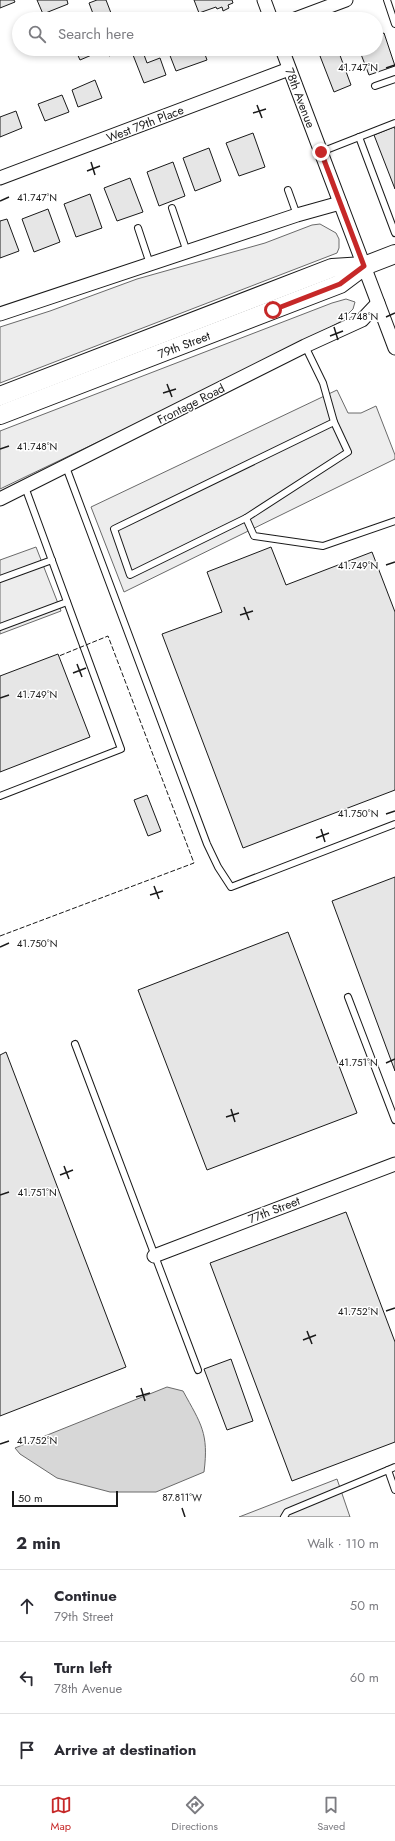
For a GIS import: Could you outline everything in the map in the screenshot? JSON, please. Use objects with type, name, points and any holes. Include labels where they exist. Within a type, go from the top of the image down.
[{"type":"main road","name":"79th Street","points":[[0,415],[340,284],[364,266],[395,254]]},
{"type":"main road","name":"79th Street","points":[[0,396],[332,268],[364,266]]},
{"type":"street","points":[[264,0],[268,12]]},
{"type":"street","points":[[314,12],[346,0]]},
{"type":"street","name":"78th Avenue","points":[[285,56],[395,348]]},
{"type":"street","name":"West 79th Place","points":[[0,178],[290,69]]},
{"type":"street","points":[[0,314],[297,215],[340,203]]},
{"type":"street","name":"Frontage Road","points":[[0,499],[66,468],[305,346],[362,320],[378,303]]},
{"type":"street","name":"77th Street","points":[[154,1256],[395,1164]]},
{"type":"lane","points":[[387,0],[395,24]]},
{"type":"lane","points":[[376,86],[395,79]]},
{"type":"lane","points":[[321,152],[395,123]]},
{"type":"lane","points":[[359,137],[395,233]]},
{"type":"lane","points":[[288,190],[297,215]]},
{"type":"lane","points":[[172,208],[187,252]]},
{"type":"lane","points":[[388,213],[395,210]]},
{"type":"lane","points":[[138,228],[150,264]]},
{"type":"lane","points":[[305,346],[323,383],[334,422],[348,452],[246,518],[130,575],[114,530],[334,422]]},
{"type":"lane","points":[[66,468],[207,844],[218,867],[231,887],[395,824]]},
{"type":"lane","points":[[0,796],[121,749],[26,487]]},
{"type":"lane","points":[[246,518],[254,536],[323,546],[395,521]]},
{"type":"lane","points":[[0,579],[52,560]]},
{"type":"lane","points":[[0,627],[67,602]]},
{"type":"lane","points":[[348,997],[394,1116]]},
{"type":"lane","points":[[75,1044],[198,1370]]},
{"type":"lane","points":[[286,1515],[395,1467]]},
{"type":"lane","points":[[388,1470],[395,1490]]},
{"type":"shaded area","points":[[320,224],[336,233],[339,239],[339,248],[337,253],[0,383],[0,327],[50,311],[137,279],[265,243],[312,225]]},
{"type":"shaded area","points":[[346,299],[355,302],[353,309],[340,322],[250,369],[0,489],[0,431],[332,303]]},
{"type":"shaded area","points":[[337,390],[348,413],[361,413],[376,406],[395,455],[395,459],[124,592],[91,507]]},
{"type":"shaded area","points":[[36,547],[61,611],[0,634],[0,560]]},
{"type":"shaded area","points":[[167,1387],[183,1391],[199,1421],[205,1448],[204,1472],[156,1492],[110,1492],[57,1478],[20,1454],[15,1448]]},
{"type":"shaded area","points":[[337,1479],[350,1517],[239,1517]]},
{"type":"building","points":[[0,0],[14,0],[15,2],[0,8]]},
{"type":"building","points":[[37,0],[67,0],[68,4],[48,12],[42,12]]},
{"type":"building","points":[[97,0],[106,0],[111,12],[92,12],[89,3]]},
{"type":"building","points":[[194,0],[232,0],[233,3],[228,5],[229,8],[223,11],[222,7],[217,9],[216,7],[199,12]]},
{"type":"building","points":[[383,33],[395,66],[369,75],[362,56],[383,56]]},
{"type":"building","points":[[78,56],[89,56],[80,60]]},
{"type":"building","points":[[133,56],[144,56],[147,63],[160,58],[166,75],[144,83]]},
{"type":"building","points":[[170,56],[206,56],[207,60],[176,71]]},
{"type":"building","points":[[320,56],[340,56],[351,85],[334,92]]},
{"type":"building","points":[[95,80],[102,98],[78,107],[72,90]]},
{"type":"building","points":[[62,95],[69,112],[45,121],[38,104]]},
{"type":"building","points":[[16,111],[22,128],[0,137],[0,117]]},
{"type":"building","points":[[394,127],[395,129],[395,189],[374,135]]},
{"type":"building","points":[[253,133],[265,167],[239,176],[226,143]]},
{"type":"building","points":[[209,148],[221,181],[195,191],[183,158]]},
{"type":"building","points":[[173,162],[185,196],[159,206],[147,172]]},
{"type":"building","points":[[130,178],[143,212],[117,221],[104,188]]},
{"type":"building","points":[[90,194],[102,228],[76,237],[64,204]]},
{"type":"building","points":[[48,209],[60,242],[34,252],[22,219]]},
{"type":"building","points":[[7,219],[19,251],[0,258],[0,221]]},
{"type":"building","points":[[271,547],[286,585],[372,552],[395,612],[395,790],[243,848],[162,634],[222,612],[207,572]]},
{"type":"building","points":[[58,654],[90,737],[0,772],[0,676]]},
{"type":"building","points":[[147,795],[161,831],[148,836],[134,800]]},
{"type":"building","points":[[395,877],[395,1071],[332,901]]},
{"type":"building","points":[[288,932],[357,1113],[207,1170],[138,990]]},
{"type":"building","points":[[6,1052],[126,1367],[0,1416],[0,1055]]},
{"type":"building","points":[[346,1212],[395,1342],[395,1442],[292,1481],[210,1263]]},
{"type":"building","points":[[231,1359],[253,1421],[227,1430],[204,1369]]},
{"type":"fence","points":[[0,936],[194,863],[108,636],[59,656]]},
{"type":"route","points":[[273,310],[340,284],[364,266],[321,152]]}]
